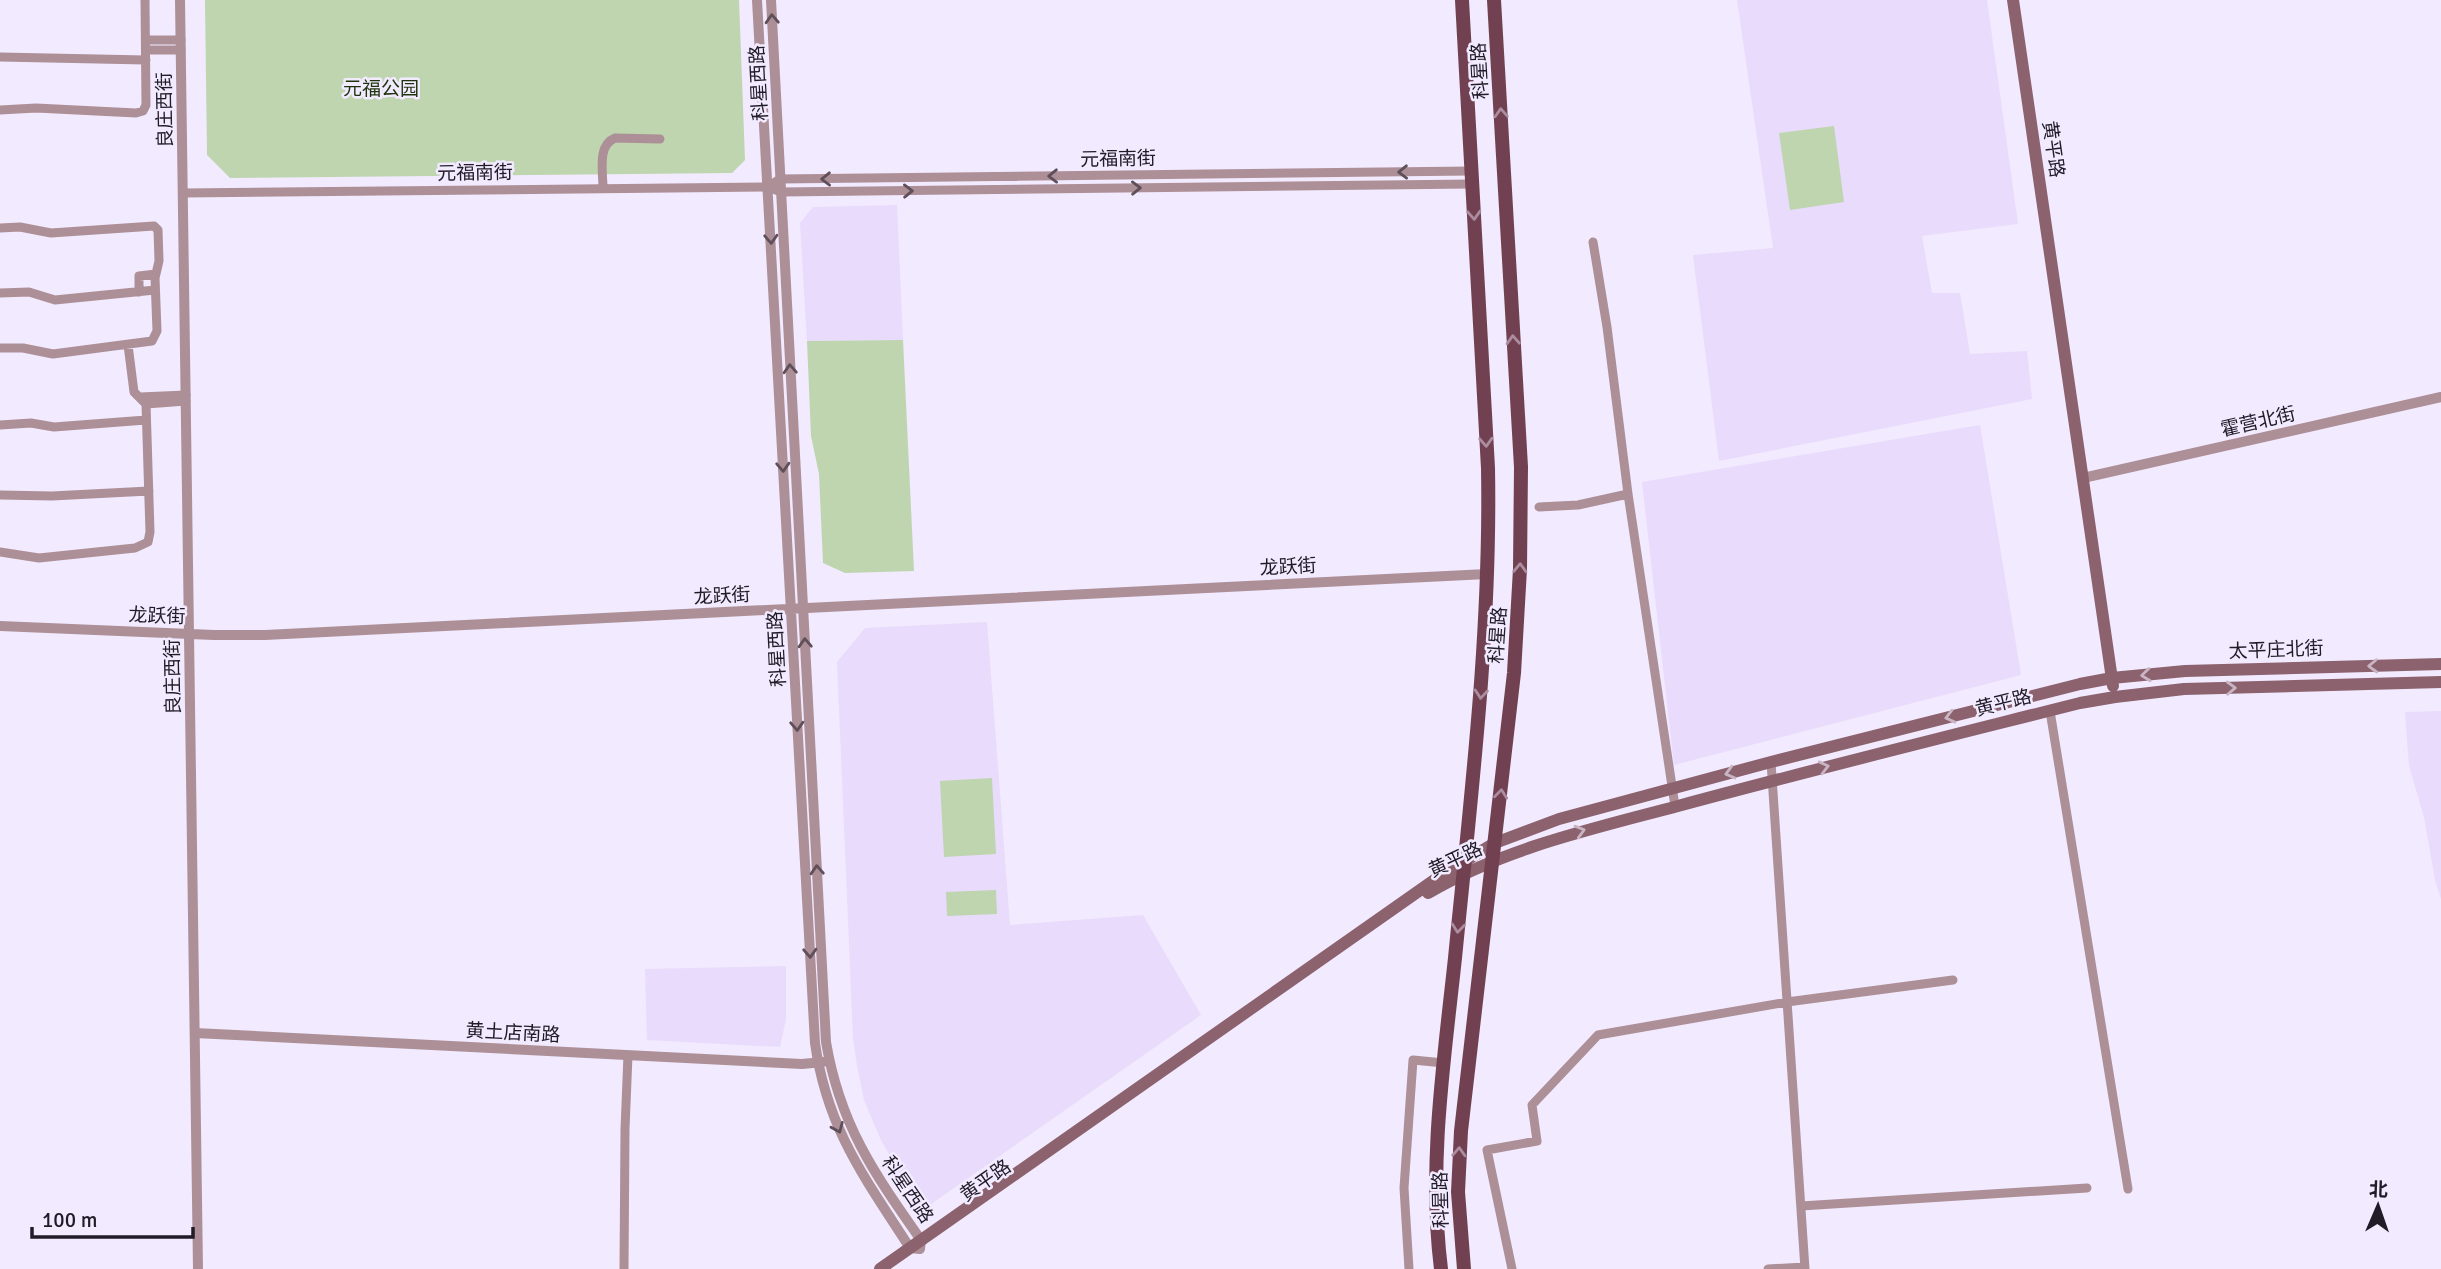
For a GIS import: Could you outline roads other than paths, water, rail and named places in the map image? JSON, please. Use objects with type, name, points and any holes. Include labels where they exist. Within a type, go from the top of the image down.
[{"type":"main road","name":"科星路","points":[[1441,1269],[1436,1178],[1444,1063],[1481,700],[1488,574],[1488,468],[1462,0]]},
{"type":"main road","name":"科星路","points":[[1464,1269],[1458,1201],[1461,1130],[1514,673],[1522,521],[1494,0]]},
{"type":"main road","name":"黄平路","points":[[1464,867],[1493,862],[1574,833],[1773,779],[2115,696],[2013,0]]},
{"type":"main road","name":"太平庄北街","points":[[2112,678],[2185,671],[2441,664]]},
{"type":"main road","name":"黄平路","points":[[880,1269],[917,1246],[1495,843],[1559,818],[1770,762],[2112,678]]},
{"type":"main road","name":"太平庄北街","points":[[2115,696],[2184,689],[2441,682]]},
{"type":"main road","name":"黄平路","points":[[891,1269],[917,1246]]},
{"type":"street","points":[[0,110],[36,108],[141,113],[146,104],[145,0]]},
{"type":"street","name":"良庄西街","points":[[180,0],[198,1269]]},
{"type":"street","name":"科星西路","points":[[757,0],[814,1031],[824,1061]]},
{"type":"street","name":"科星西路","points":[[771,0],[827,1098],[842,1139],[860,1172],[917,1246]]},
{"type":"street","points":[[0,57],[146,50],[181,45]]},
{"type":"street","points":[[603,188],[603,151],[607,142],[615,138],[660,138]]},
{"type":"street","name":"元福南街","points":[[780,179],[1472,178]]},
{"type":"street","name":"元福南街","points":[[183,193],[768,187],[781,192],[1472,178]]},
{"type":"street","points":[[768,187],[780,179]]},
{"type":"street","points":[[0,228],[20,227],[51,233],[154,226],[158,230],[159,251],[155,290],[156,337],[149,342],[53,354],[23,348],[0,348]]},
{"type":"street","points":[[1593,242],[1675,806]]},
{"type":"street","points":[[139,292],[139,276],[156,274]]},
{"type":"street","points":[[0,293],[29,292],[55,300],[155,290]]},
{"type":"street","points":[[0,551],[39,558],[142,546],[148,542],[146,420],[143,400],[133,389],[128,345]]},
{"type":"street","name":"霍营北街","points":[[2083,478],[2441,397]]},
{"type":"street","points":[[143,400],[186,398]]},
{"type":"street","points":[[0,425],[32,423],[54,427],[146,420]]},
{"type":"street","points":[[0,495],[52,496],[149,491]]},
{"type":"street","points":[[1539,507],[1578,505],[1628,494]]},
{"type":"street","name":"龙跃街","points":[[0,626],[265,635],[1488,574]]},
{"type":"street","points":[[2050,711],[2128,1189]]},
{"type":"street","points":[[1768,1269],[1805,1268],[1770,762]]},
{"type":"street","points":[[1512,1269],[1486,1150],[1537,1141],[1532,1105],[1598,1035],[1787,1002],[1952,980]]},
{"type":"street","name":"黄土店南路","points":[[195,1033],[802,1064],[824,1061]]},
{"type":"street","points":[[624,1269],[628,1055]]},
{"type":"street","points":[[1409,1269],[1404,1188],[1413,1060],[1444,1063]]},
{"type":"street","points":[[1801,1206],[2087,1188]]},
{"type":"park label","name":"元福公园","points":[[381,88]]}]
